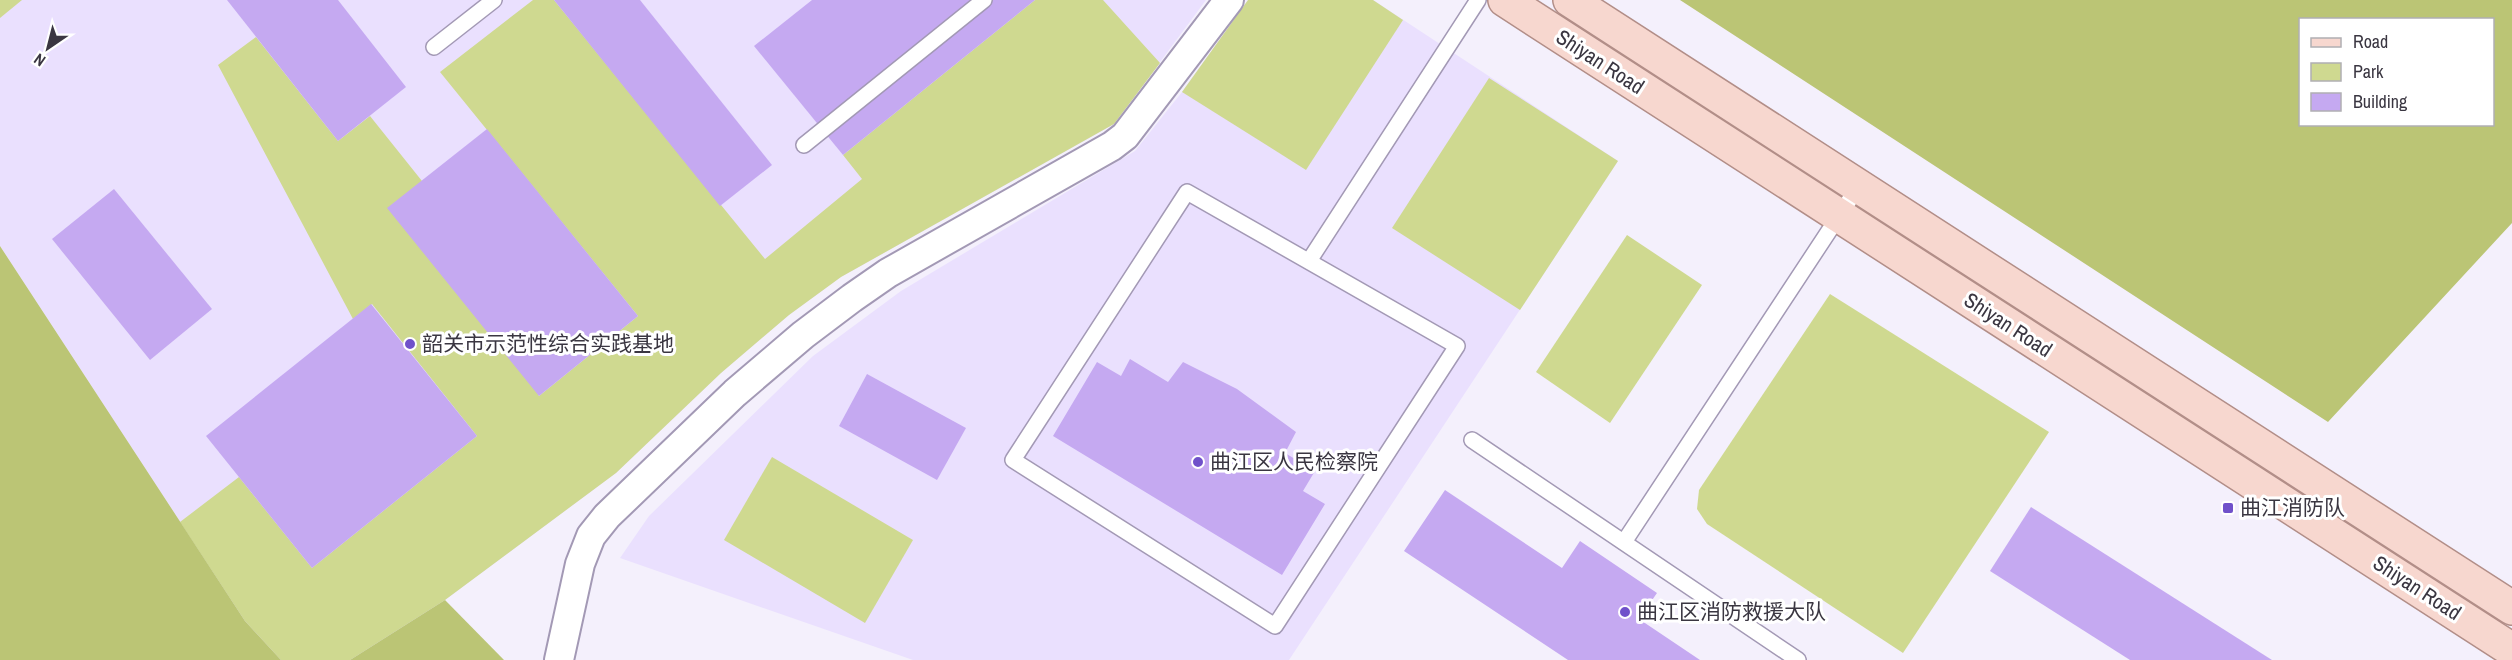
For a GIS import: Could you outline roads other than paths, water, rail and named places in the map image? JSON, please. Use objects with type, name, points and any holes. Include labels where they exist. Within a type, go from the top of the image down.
[{"type":"main road","name":"Shiyan Road","points":[[1505,0],[2512,650]]},
{"type":"main road","name":"Shiyan Road","points":[[1570,0],[2512,608]]},
{"type":"street","points":[[560,660],[580,564],[591,536],[607,516],[735,393],[803,335],[852,298],[888,273],[1112,146],[1125,136],[1229,0]]},
{"type":"lane","points":[[434,47],[494,0]]},
{"type":"lane","points":[[804,145],[984,0]]},
{"type":"lane","points":[[1309,261],[1478,0]]},
{"type":"lane","points":[[1624,542],[1858,187]]},
{"type":"lane","points":[[1187,192],[1309,261],[1457,346],[1275,626],[1013,460],[1187,192]]},
{"type":"lane","points":[[1472,440],[1798,660]]},
{"type":"place","name":"韶关市示范性综合实践基地","points":[[410,344]]},
{"type":"place","name":"曲江区人民检察院","points":[[1198,462]]},
{"type":"place","name":"曲江消防队","points":[[2228,508]]},
{"type":"place","name":"曲江区消防救援大队","points":[[1625,612]]}]
